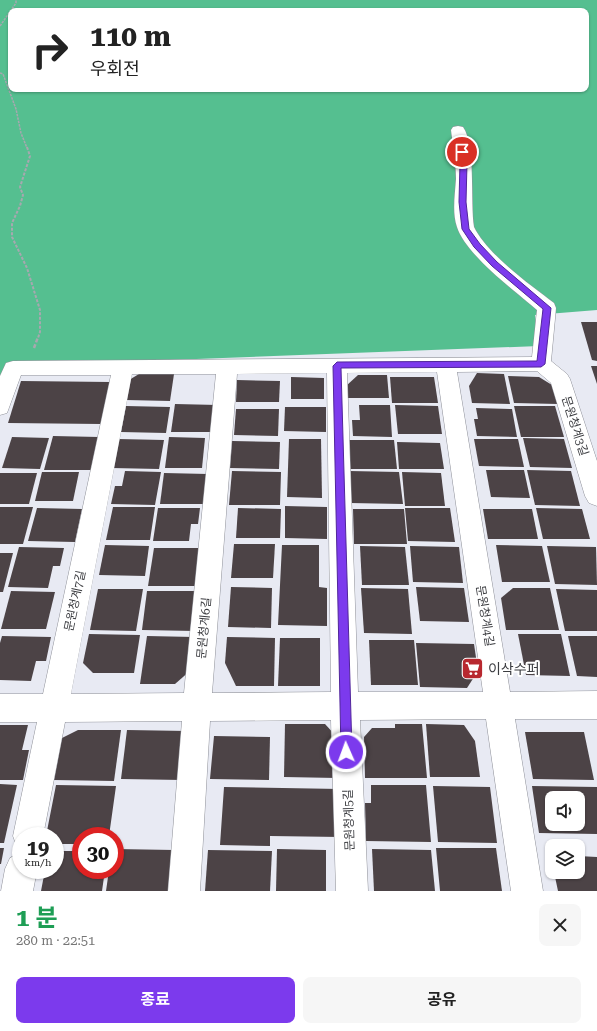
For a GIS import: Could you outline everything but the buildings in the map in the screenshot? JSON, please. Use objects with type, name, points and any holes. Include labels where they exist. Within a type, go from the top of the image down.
[{"type":"street","points":[[0,407],[13,368],[541,364],[547,308],[495,264],[477,245],[465,229],[463,202],[464,163],[458,130]]},
{"type":"street","name":"문원청계3길","points":[[541,364],[560,379],[597,496]]},
{"type":"street","name":"문원청계4길","points":[[446,365],[527,891]]},
{"type":"street","name":"문원청계6길","points":[[184,891],[197,707],[228,366]]},
{"type":"street","name":"문원청계5길","points":[[337,366],[345,706],[352,891]]},
{"type":"street","name":"문원청계7길","points":[[30,827],[123,367]]},
{"type":"street","points":[[0,708],[597,705]]},
{"type":"street","points":[[17,891],[19,879]]},
{"type":"path","points":[[0,26],[8,14]]},
{"type":"path","points":[[0,73],[3,74],[8,88]]},
{"type":"path","points":[[9,92],[21,133],[30,156],[20,186],[23,195],[12,223],[12,237],[26,268],[40,310],[40,332],[34,350],[13,368]]},
{"type":"green space","points":[[0,0],[597,0],[597,310],[535,315],[539,346],[11,366],[0,397]]},
{"type":"place","name":"이삭수퍼","points":[[472,669]]},
{"type":"route","points":[[346,752],[337,366],[541,364],[547,308],[495,264],[477,245],[465,229],[463,202],[464,163],[462,152]]}]
